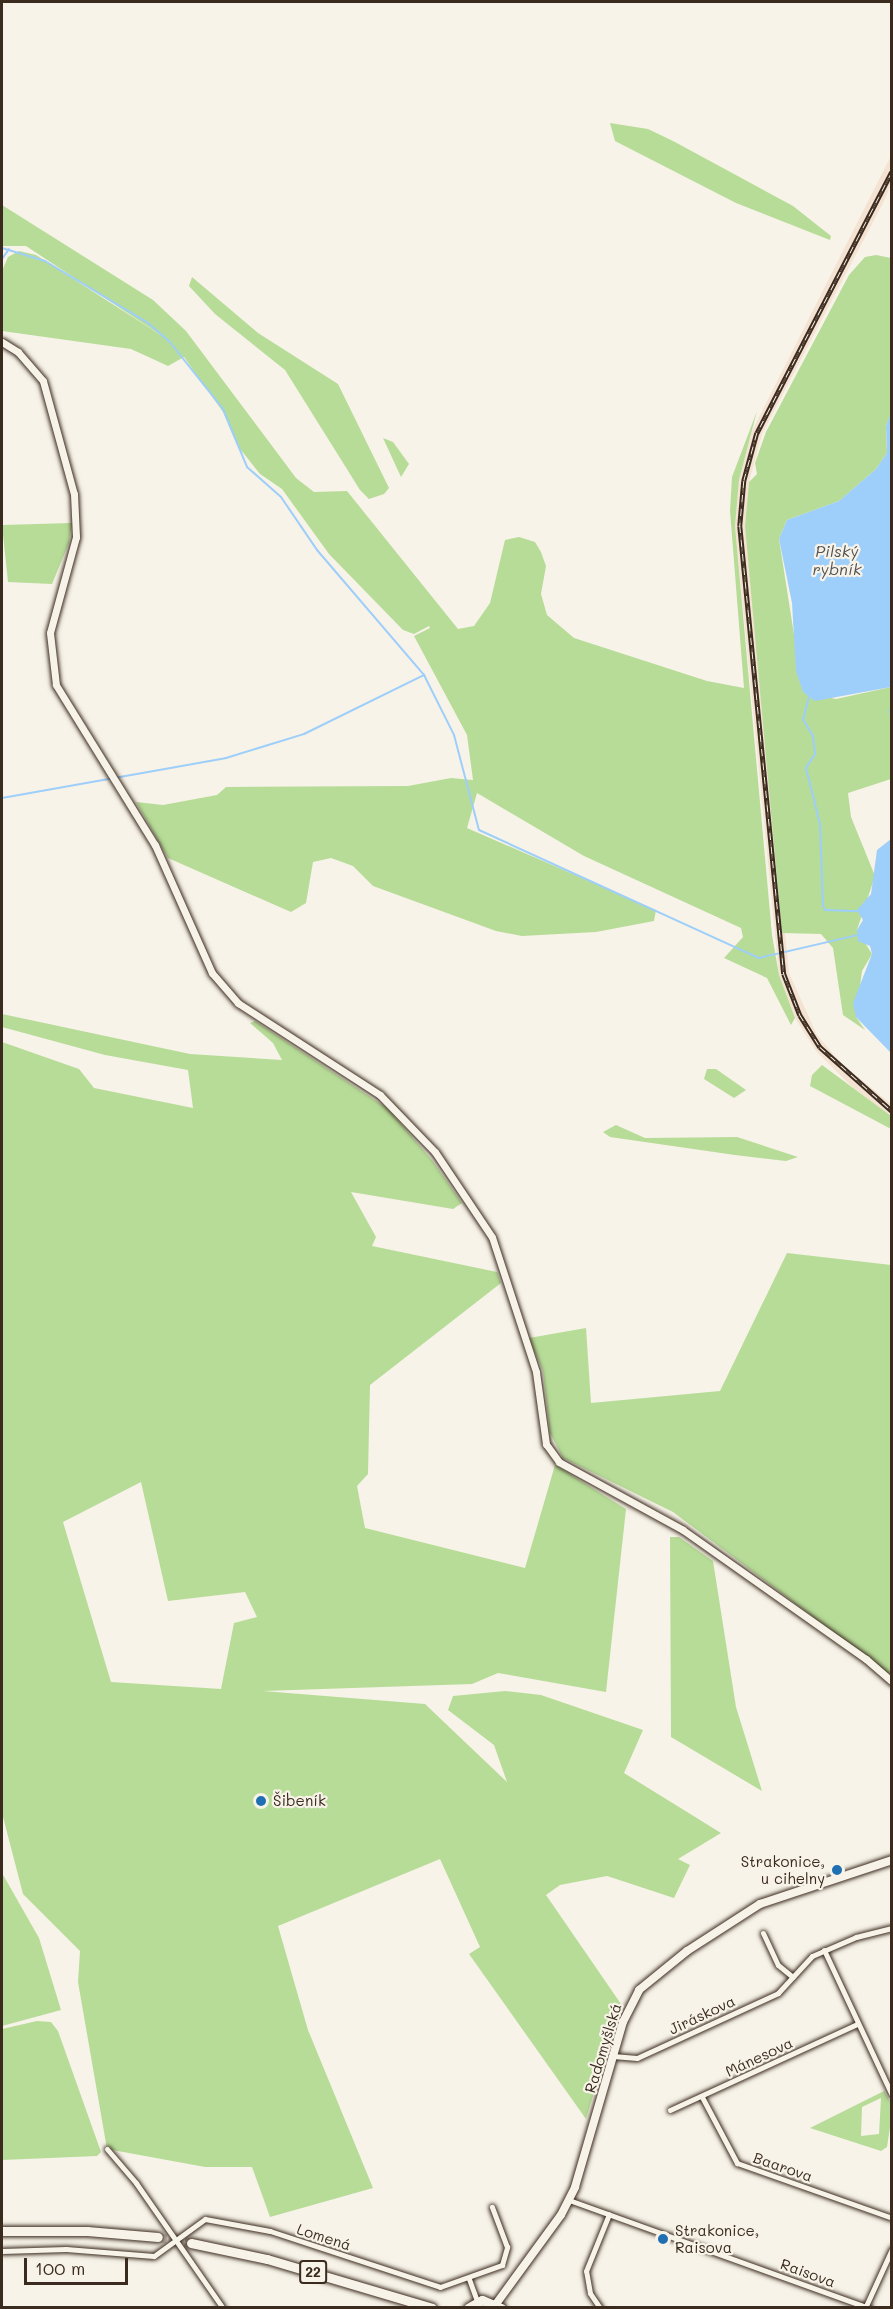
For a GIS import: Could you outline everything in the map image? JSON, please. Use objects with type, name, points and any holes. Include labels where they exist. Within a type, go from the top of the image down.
[{"type":"main road","name":"Radomyšlská","points":[[498,2306],[569,2200],[613,2056],[634,1998],[649,1979],[687,1951],[778,1896],[891,1860]]},
{"type":"main road","points":[[2,2231],[87,2231],[158,2237]]},
{"type":"main road","name":"22","points":[[191,2243],[267,2259],[432,2307]]},
{"type":"main road","points":[[468,2307],[477,2301],[498,2306]]},
{"type":"street","points":[[2,342],[18,352],[43,381],[74,494],[76,537],[50,633],[56,685],[154,845],[212,973],[238,1003],[380,1095],[435,1152],[492,1237],[536,1372],[546,1444],[559,1462],[683,1530],[866,1659],[891,1682]]},
{"type":"street","name":"Jiráskova","points":[[613,2056],[637,2058],[778,1993],[807,1958],[824,1950],[891,1929]]},
{"type":"street","points":[[763,1933],[778,1965],[793,1977]]},
{"type":"street","points":[[824,1950],[891,2095]]},
{"type":"street","name":"Mánesova","points":[[670,2110],[857,2024]]},
{"type":"street","name":"Baarova","points":[[702,2097],[737,2163],[891,2218]]},
{"type":"street","points":[[106,2149],[223,2307]]},
{"type":"street","name":"Raisova","points":[[569,2200],[867,2307]]},
{"type":"street","name":"Lomená","points":[[2,2251],[66,2249],[154,2256],[199,2220],[221,2220],[270,2231],[434,2286],[469,2280],[504,2261],[507,2247],[492,2207]]},
{"type":"street","points":[[600,2307],[590,2293],[586,2271],[609,2214]]},
{"type":"street","points":[[867,2307],[891,2249]]},
{"type":"street","points":[[469,2280],[477,2301]]},
{"type":"shaded area","points":[[891,156],[891,185],[885,199],[762,434],[749,482],[745,526],[789,973],[817,1035],[841,1063],[891,1104],[891,1117],[850,1085],[816,1051],[795,1018],[779,975],[735,526],[739,480],[752,431]]},
{"type":"green space","points":[[610,123],[648,129],[673,141],[793,206],[831,236],[830,240],[736,203],[615,141]]},
{"type":"green space","points":[[2,205],[153,300],[186,331],[296,478],[314,492],[347,491],[458,629],[474,626],[490,603],[505,540],[519,537],[535,542],[541,552],[546,566],[541,594],[547,615],[574,638],[707,681],[744,688],[730,511],[732,477],[757,411],[739,480],[735,526],[772,935],[779,975],[795,1018],[791,1025],[767,978],[724,958],[743,937],[741,928],[584,856],[477,793],[467,828],[656,910],[654,921],[596,932],[522,936],[496,931],[373,886],[353,866],[331,858],[313,862],[306,903],[291,912],[168,858],[136,802],[163,805],[217,795],[226,787],[408,786],[451,778],[473,780],[467,735],[414,636],[430,628],[429,626],[414,634],[403,630],[329,554],[282,489],[260,474],[237,445],[223,412],[184,357],[168,366],[131,349],[2,331],[2,271],[8,257],[19,251],[36,255],[170,341],[26,246],[2,246]]},
{"type":"green space","points":[[876,255],[891,258],[892,413],[886,426],[887,453],[876,469],[839,501],[787,520],[779,539],[803,692],[836,699],[891,687],[891,779],[848,793],[851,817],[875,876],[857,930],[872,954],[862,971],[856,1017],[865,1030],[843,1015],[833,948],[821,934],[782,933],[745,526],[749,482],[757,474],[755,463],[766,432],[849,275],[865,257]]},
{"type":"green space","points":[[192,277],[258,333],[338,384],[389,488],[384,494],[369,499],[360,490],[285,370],[215,314],[189,286]]},
{"type":"green space","points":[[383,438],[393,442],[409,464],[401,477]]},
{"type":"green space","points":[[72,523],[69,543],[52,584],[8,582],[2,525]]},
{"type":"green space","points":[[2,1014],[190,1054],[282,1060],[273,1043],[250,1023],[255,1021],[387,1108],[432,1160],[462,1203],[453,1209],[351,1192],[376,1237],[372,1246],[497,1272],[501,1283],[370,1385],[368,1474],[357,1486],[365,1528],[525,1568],[555,1465],[626,1509],[606,1692],[498,1673],[472,1684],[263,1691],[425,1704],[507,1782],[494,1745],[448,1710],[453,1696],[505,1691],[541,1695],[643,1730],[624,1773],[721,1833],[678,1859],[690,1865],[674,1898],[607,1876],[560,1885],[546,1895],[621,2004],[586,2119],[469,1954],[480,1947],[440,1859],[278,1926],[308,2030],[373,2188],[270,2217],[252,2167],[205,2167],[107,2149],[78,1982],[80,1951],[23,1894],[2,1813],[2,1042],[79,1069],[94,1088],[193,1108],[188,1070],[105,1055],[2,1027]],"holes":[[[141,1482],[168,1601],[245,1592],[257,1617],[234,1623],[221,1689],[111,1682],[63,1522]]]},
{"type":"green space","points":[[822,1065],[891,1116],[891,1129],[810,1086],[812,1075]]},
{"type":"green space","points":[[707,1069],[716,1069],[746,1090],[734,1098],[704,1079]]},
{"type":"green space","points":[[616,1125],[645,1138],[737,1137],[798,1157],[786,1161],[735,1155],[610,1137],[603,1132]]},
{"type":"green space","points":[[787,1253],[891,1265],[891,1675],[673,1512],[563,1458],[550,1433],[543,1371],[529,1338],[586,1328],[591,1403],[720,1391]]},
{"type":"green space","points":[[670,1537],[679,1537],[713,1561],[736,1707],[762,1791],[671,1737]]},
{"type":"green space","points":[[2,1873],[39,1938],[61,2010],[2,2026]]},
{"type":"green space","points":[[37,2021],[51,2022],[58,2031],[101,2152],[97,2156],[2,2160],[2,2029]]},
{"type":"green space","points":[[884,2091],[891,2103],[887,2147],[881,2151],[810,2128]],"holes":[[[881,2098],[879,2134],[861,2136],[862,2107]]]},
{"type":"water","name":"Pilský rybník","points":[[891,413],[891,687],[815,701],[803,692],[796,671],[792,603],[779,539],[787,520],[839,501],[876,469],[887,453],[886,426]]},
{"type":"water","points":[[891,839],[891,1053],[856,1017],[853,1003],[872,954],[870,946],[858,941],[857,930],[863,920],[857,910],[871,894],[877,850]]},
{"type":"waterway","points":[[2,248],[45,261],[148,323],[169,341],[223,409],[247,467],[281,497],[317,550],[424,675],[454,735],[479,830],[759,958],[858,935]]},
{"type":"waterway","points":[[2,259],[9,249]]},
{"type":"waterway","points":[[2,798],[226,758],[304,734],[424,675]]},
{"type":"waterway","points":[[809,697],[803,719],[813,736],[815,754],[806,768],[820,824],[823,905],[825,910],[861,911]]},
{"type":"waterway","points":[[890,710],[892,721]]},
{"type":"tunnel","points":[[158,2237],[191,2243]]},
{"type":"railway","points":[[892,172],[757,433],[744,481],[740,526],[784,974],[800,1015],[820,1047],[892,1111]]},
{"type":"place","name":"Šibeník","points":[[261,1801]]},
{"type":"place","name":"Strakonice, u cihelny","points":[[837,1870]]},
{"type":"place","name":"Strakonice, Raisova","points":[[663,2239]]}]
